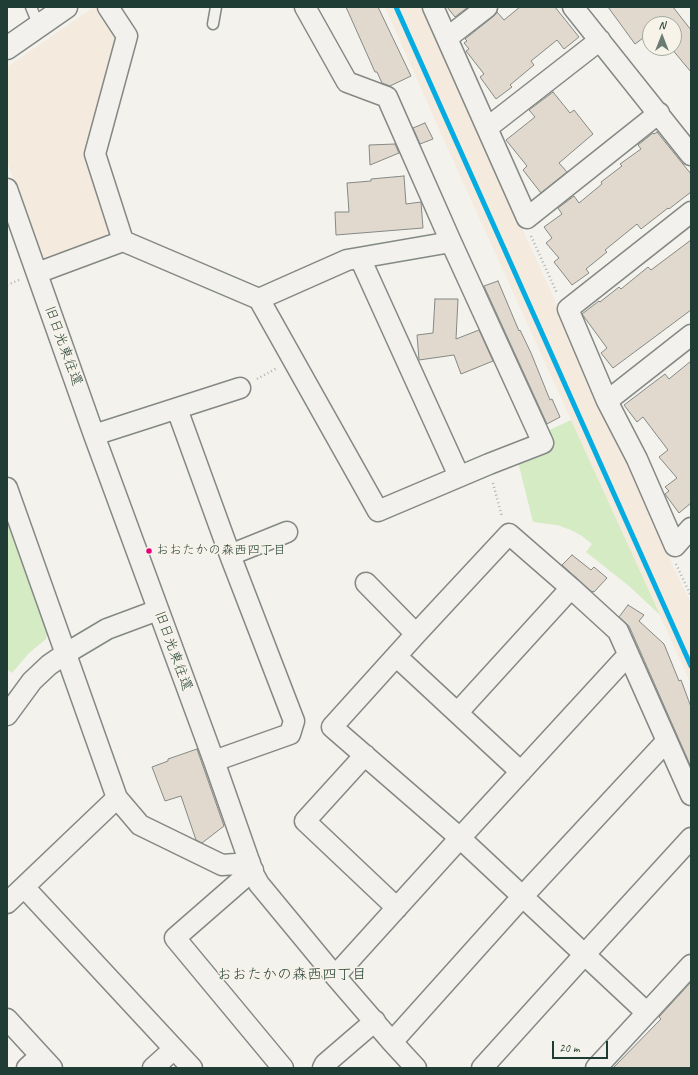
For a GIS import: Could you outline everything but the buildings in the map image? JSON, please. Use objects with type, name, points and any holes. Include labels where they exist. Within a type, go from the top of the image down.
[{"type":"street","points":[[7,48],[35,16],[66,7]]},
{"type":"street","points":[[108,7],[127,36],[95,154],[122,241]]},
{"type":"street","points":[[37,273],[122,241],[259,299],[378,511],[459,476],[543,443],[451,242],[387,97],[347,82],[305,7]]},
{"type":"street","points":[[433,7],[527,218],[659,113]]},
{"type":"street","points":[[447,38],[487,7]]},
{"type":"street","points":[[574,7],[691,155]]},
{"type":"street","points":[[487,128],[600,40]]},
{"type":"street","name":"旧日光東往還","points":[[7,189],[94,435],[251,866],[259,884],[335,976],[416,1068]]},
{"type":"street","points":[[691,212],[568,309],[607,401],[637,460],[675,546],[691,528]]},
{"type":"street","points":[[259,299],[346,260],[451,242]]},
{"type":"street","points":[[360,258],[459,476]]},
{"type":"street","points":[[607,401],[691,335]]},
{"type":"street","points":[[94,435],[240,388]]},
{"type":"street","points":[[177,409],[230,555],[294,721],[290,734],[214,761]]},
{"type":"street","points":[[7,488],[65,654],[118,798],[140,824],[222,865],[251,866]]},
{"type":"street","points":[[230,555],[287,532]]},
{"type":"street","points":[[646,1012],[460,838],[332,727],[509,534],[618,631],[691,795]]},
{"type":"street","points":[[366,584],[416,634]]},
{"type":"street","points":[[458,712],[571,588]]},
{"type":"street","points":[[7,715],[32,681],[49,665],[107,629],[158,610]]},
{"type":"street","points":[[335,976],[628,655]]},
{"type":"street","points":[[396,656],[521,772]]},
{"type":"street","points":[[392,1042],[522,897],[662,746],[668,744]]},
{"type":"street","points":[[365,755],[305,821],[397,908]]},
{"type":"street","points":[[7,903],[118,798]]},
{"type":"street","points":[[482,1068],[691,838]]},
{"type":"street","points":[[251,866],[175,938],[282,1068]]},
{"type":"street","points":[[24,887],[192,1068]]},
{"type":"street","points":[[596,1068],[646,1012],[691,965]]},
{"type":"street","points":[[7,1019],[40,1064]]},
{"type":"street","points":[[323,1068],[325,1064],[375,1022]]},
{"type":"street","points":[[152,1068],[174,1049]]},
{"type":"lane","points":[[213,24],[216,7]]},
{"type":"path","points":[[527,218],[530,233],[560,299],[568,309]]},
{"type":"path","points":[[240,388],[293,359]]},
{"type":"path","points":[[489,464],[504,525],[509,534]]},
{"type":"path","points":[[675,546],[674,560],[691,596]]},
{"type":"shaded area","points":[[96,7],[114,34],[116,42],[85,158],[110,229],[106,237],[47,258],[39,254],[7,161],[7,67]]},
{"type":"shaded area","points":[[385,7],[423,7],[524,233],[655,517],[674,569],[691,603],[691,684],[443,138]]},
{"type":"green space","points":[[571,420],[660,615],[629,586],[586,552],[592,544],[582,536],[557,525],[533,522],[518,462],[543,433]]},
{"type":"green space","points":[[7,516],[48,630],[46,639],[29,653],[12,673],[7,669]]},
{"type":"transit line","points":[[396,7],[691,666]]},
{"type":"place","name":"おおたかの森西四丁目","points":[[149,551]]},
{"type":"district","name":"おおたかの森西四丁目","points":[[292,975]]}]
